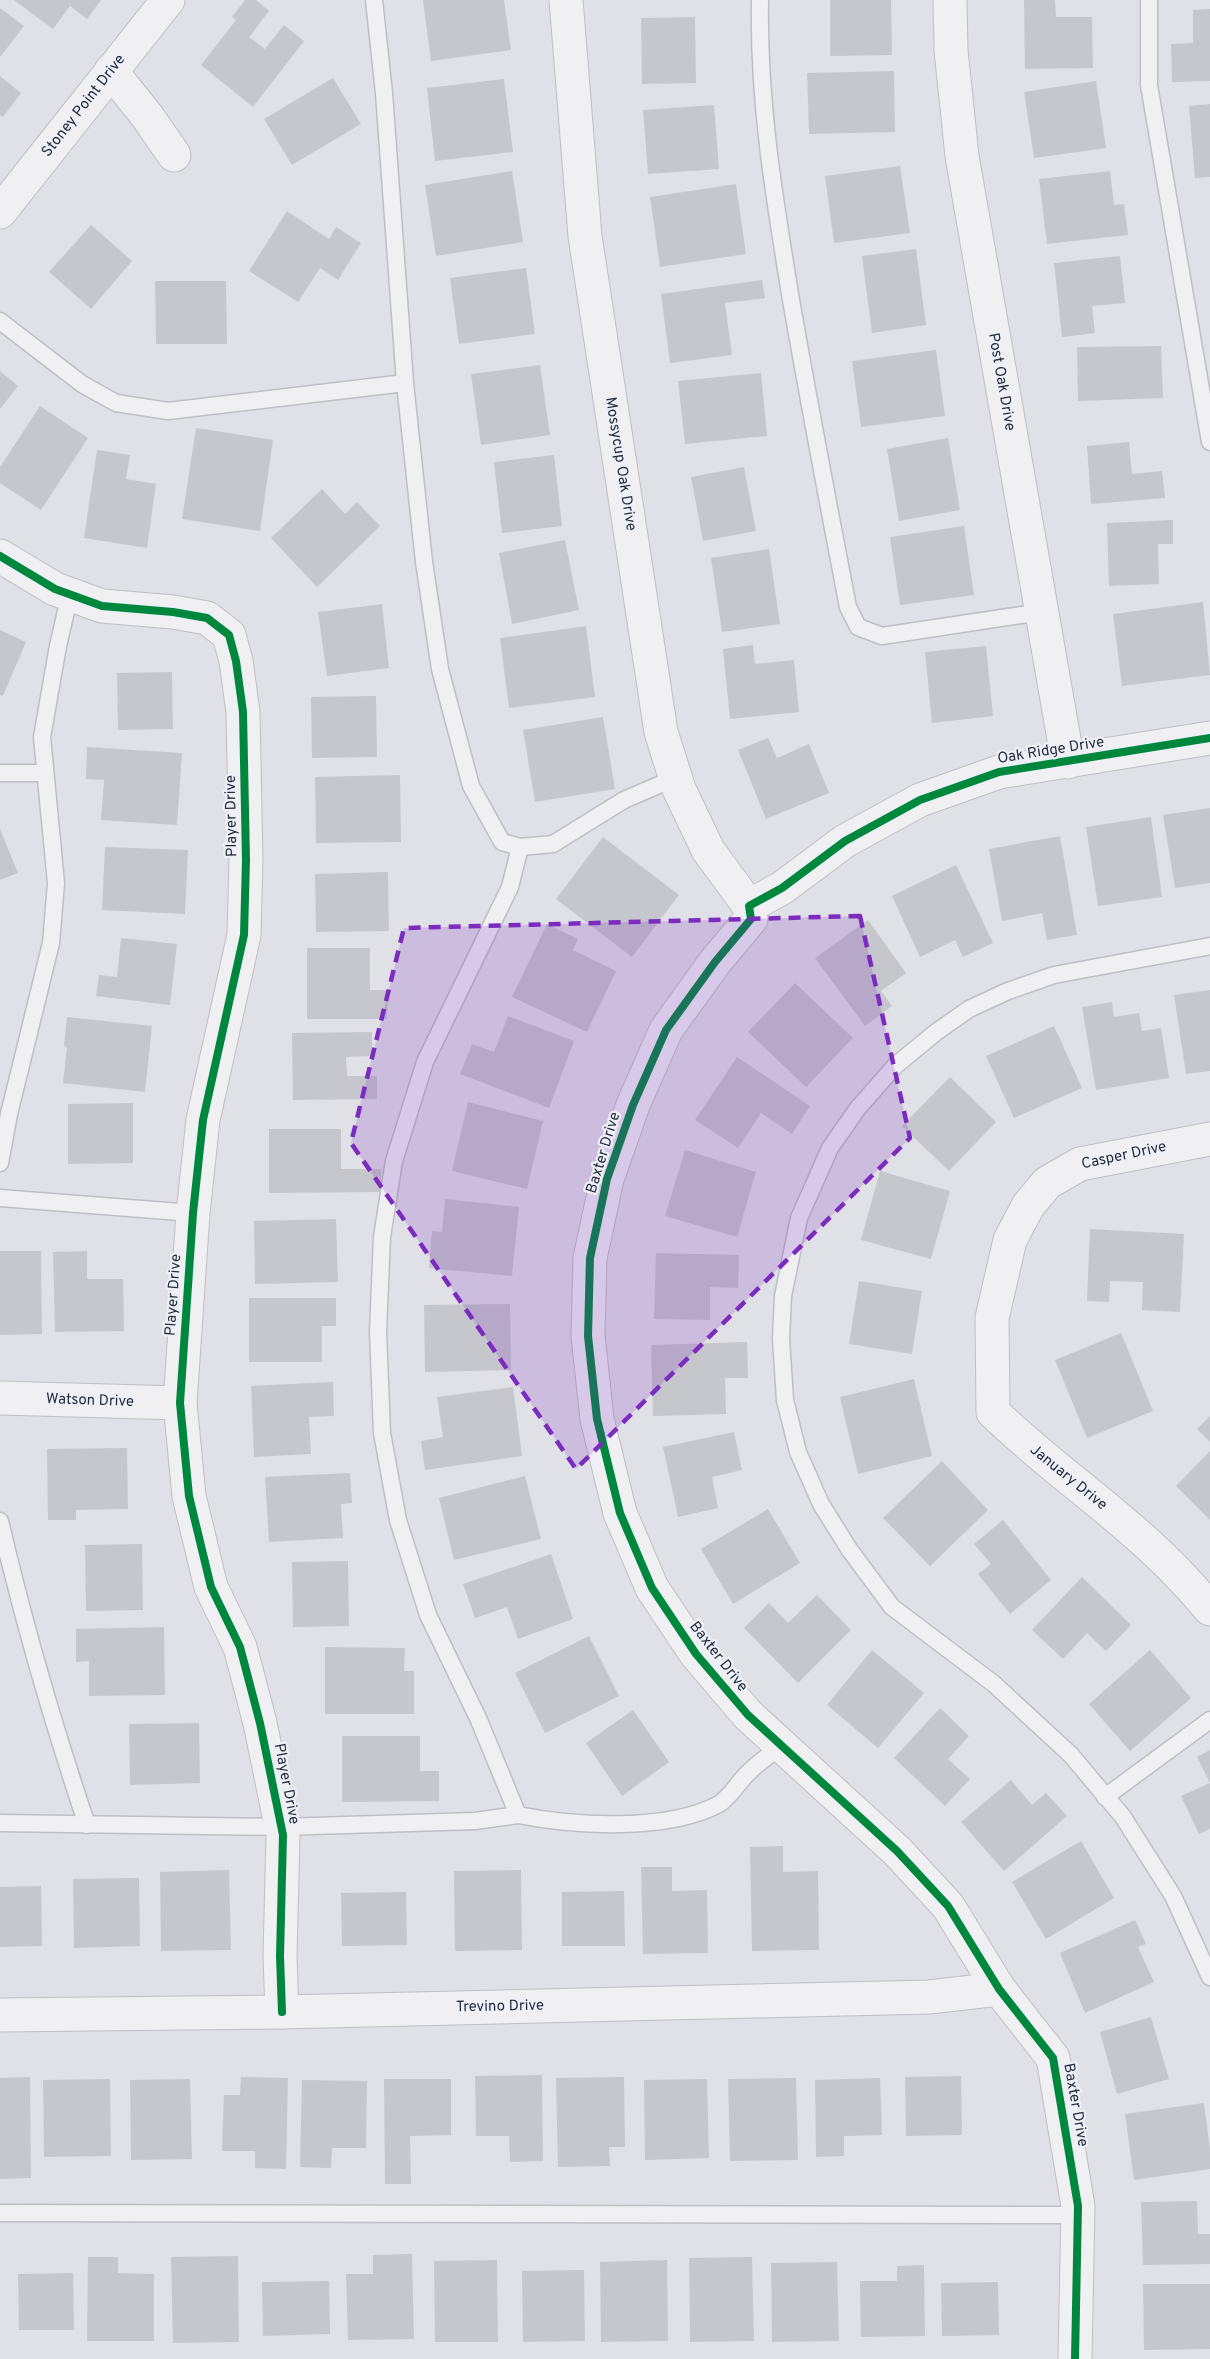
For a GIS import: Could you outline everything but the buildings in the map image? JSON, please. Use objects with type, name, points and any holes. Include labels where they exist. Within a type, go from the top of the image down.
[{"type":"street","name":"Stoney Point Drive","points":[[0,212],[168,0]]},
{"type":"street","name":"Mossycup Oak Drive","points":[[566,0],[585,236],[661,732],[675,778],[708,850],[749,906]]},
{"type":"street","name":"Post Oak Drive","points":[[950,0],[951,50],[962,156],[1068,762]]},
{"type":"street","points":[[111,71],[147,116],[174,155]]},
{"type":"street","name":"Player Drive","points":[[0,556],[55,589],[102,606],[173,612],[207,618],[229,635],[236,661],[243,712],[246,860],[244,935],[203,1120],[193,1213],[180,1403],[189,1496],[211,1587],[240,1647],[260,1723],[281,1827],[282,2012]]},
{"type":"street","name":"Oak Ridge Drive","points":[[749,906],[782,888],[845,841],[920,800],[999,772],[1210,738]]},
{"type":"street","name":"Baxter Drive","points":[[749,906],[751,920],[715,962],[666,1030],[633,1105],[607,1179],[590,1258],[588,1336],[597,1419],[620,1513],[652,1588],[696,1654],[748,1714],[897,1851],[948,1906],[999,1989],[1053,2058],[1078,2206],[1075,2359]]},
{"type":"street","name":"Casper Drive","points":[[992,1318],[1010,1240],[1028,1206],[1047,1183],[1080,1164],[1210,1139]]},
{"type":"street","name":"January Drive","points":[[992,1318],[993,1412],[1027,1444],[1127,1526],[1210,1609]]},
{"type":"street","name":"Watson Drive","points":[[0,1398],[180,1403]]},
{"type":"street","name":"Trevino Drive","points":[[0,2015],[282,2012],[929,1996],[999,1989]]},
{"type":"lane","points":[[374,0],[384,93],[405,383],[424,562],[440,669],[471,786],[502,842],[520,847],[553,844],[624,800],[675,778]]},
{"type":"lane","points":[[760,0],[763,116],[776,209],[848,607],[858,627],[882,636],[1041,612]]},
{"type":"lane","points":[[1149,0],[1149,85],[1210,442]]},
{"type":"lane","points":[[0,321],[82,384],[116,403],[179,410],[405,383]]},
{"type":"lane","points":[[0,1163],[9,1114],[51,943],[56,883],[42,737],[70,594]]},
{"type":"lane","points":[[0,773],[45,773]]},
{"type":"lane","points":[[518,1815],[478,1718],[428,1615],[398,1520],[382,1433],[378,1332],[382,1237],[394,1161],[425,1062],[510,887],[520,847]]},
{"type":"lane","points":[[1210,946],[1054,975],[1008,991],[969,1009],[927,1040],[888,1074],[858,1108],[830,1148],[799,1218],[783,1296],[781,1339],[784,1400],[798,1452],[821,1504],[849,1549],[892,1606],[994,1684],[1071,1755],[1123,1817],[1173,1896],[1210,1977]]},
{"type":"lane","points":[[0,1198],[193,1213]]},
{"type":"lane","points":[[0,1521],[22,1616],[87,1825]]},
{"type":"lane","points":[[1106,1797],[1210,1720]]},
{"type":"lane","points":[[0,1823],[281,1827],[475,1821],[518,1815],[565,1822],[636,1824],[679,1819],[720,1804],[749,1772],[783,1744]]},
{"type":"lane","points":[[0,2213],[1078,2215]]},
{"type":"highlighted area","points":[[860,916],[910,1138],[576,1469],[351,1143],[404,928]]},
{"type":"cycle path","points":[[0,556],[55,589],[102,606],[173,612],[207,618],[229,635],[236,661],[243,712],[246,860],[244,935],[203,1120],[193,1213],[180,1403],[189,1496],[211,1587],[240,1647],[260,1723],[283,1835],[280,1956],[282,2012]]},
{"type":"cycle path","points":[[1075,2359],[1078,2206],[1053,2058],[999,1989],[948,1906],[897,1851],[748,1715],[696,1654],[652,1588],[620,1513],[597,1419],[588,1336],[590,1258],[607,1179],[633,1105],[666,1030],[715,962],[751,919],[749,906],[782,888],[845,841],[920,800],[999,772],[1210,738]]}]
